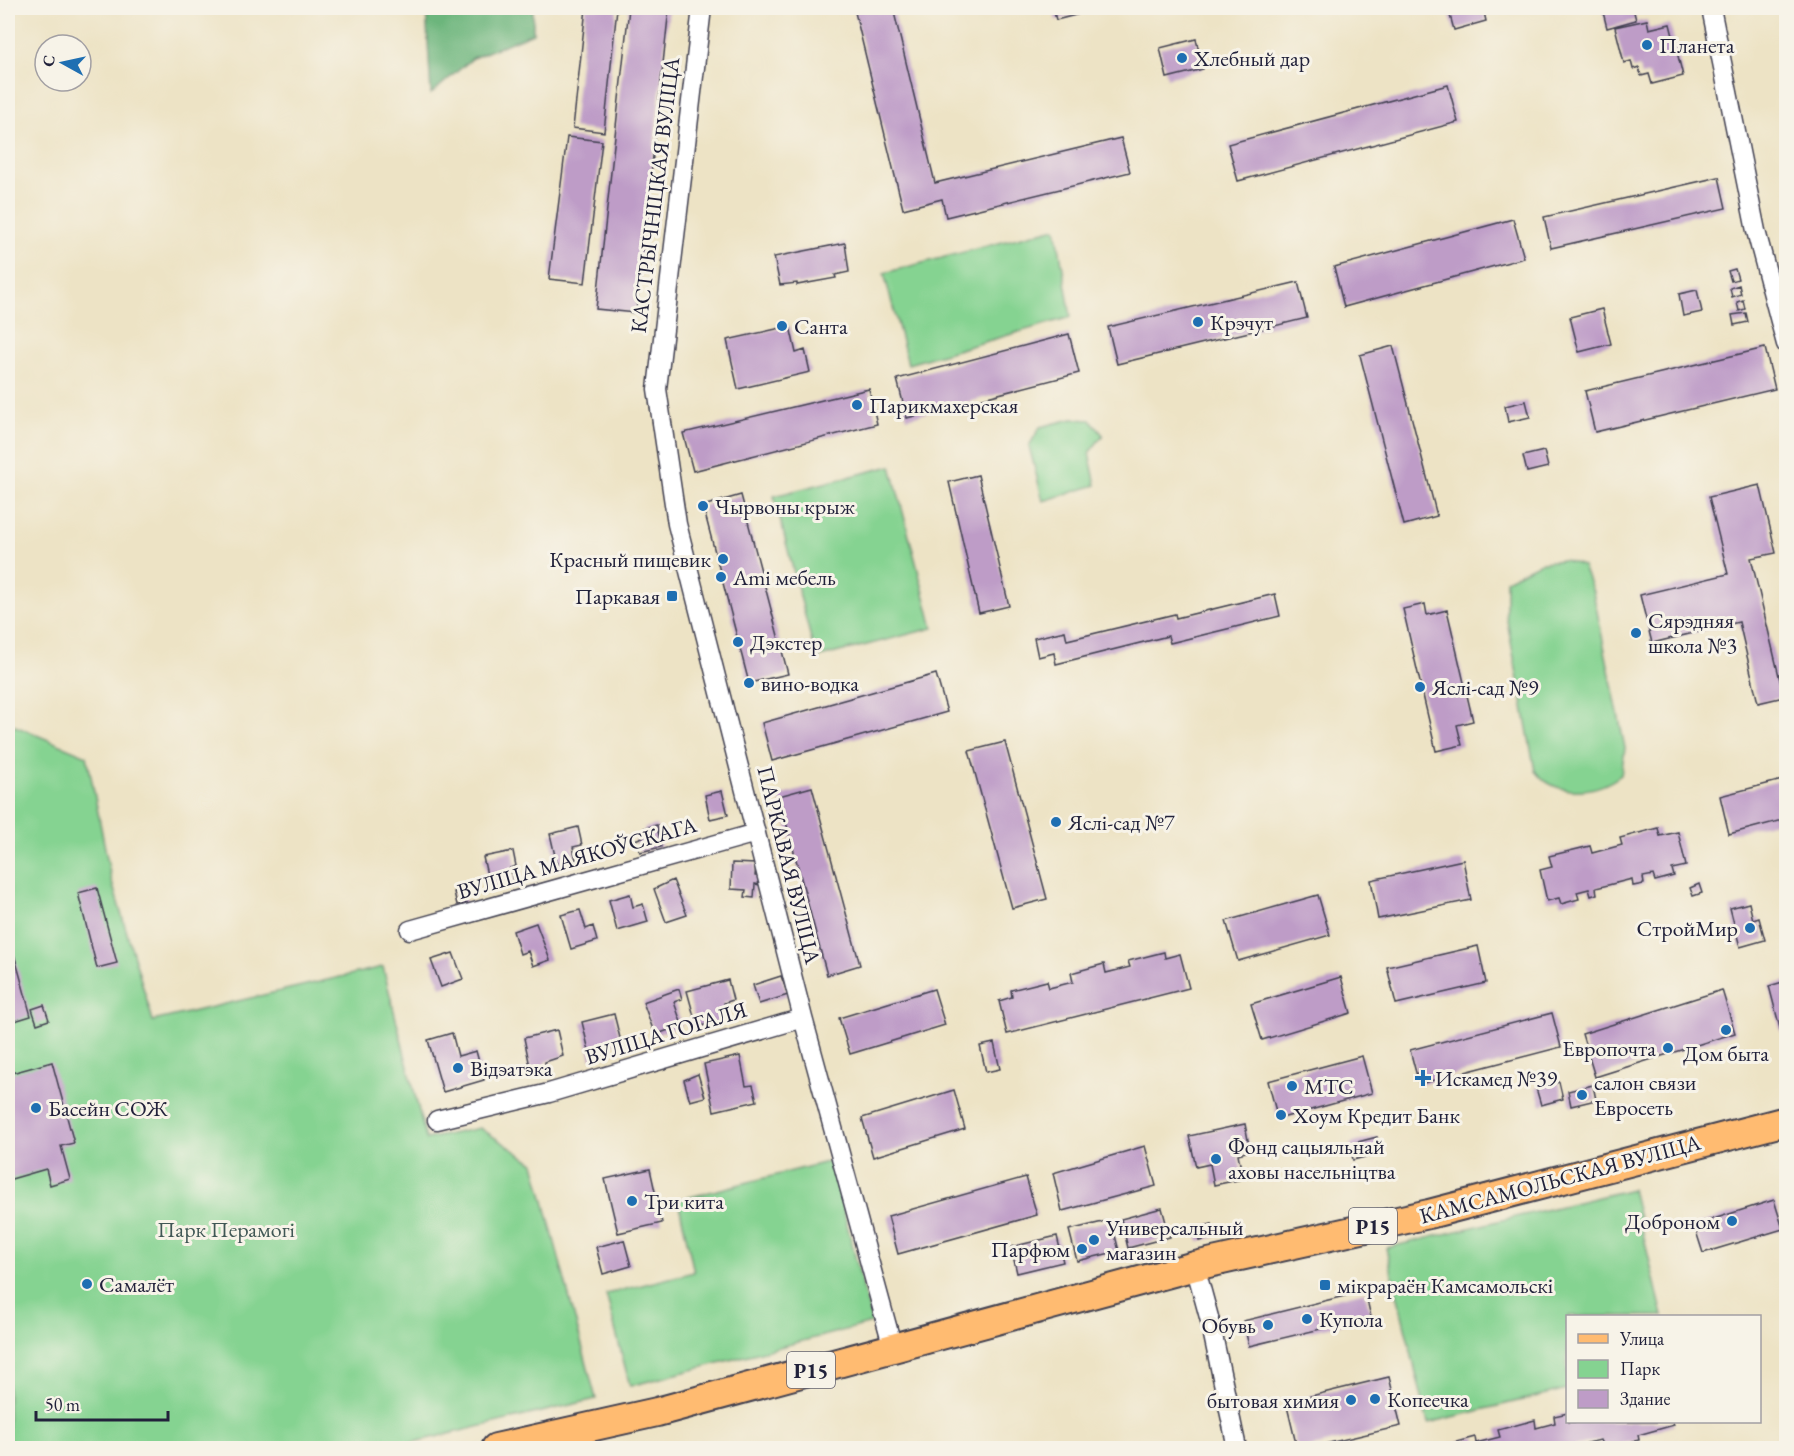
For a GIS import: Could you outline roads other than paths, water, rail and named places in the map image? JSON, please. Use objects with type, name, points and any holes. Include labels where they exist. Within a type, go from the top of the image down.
[{"type":"main road","name":"КАМСАМОЛЬСКАЯ ВУЛІЦА","points":[[496,1449],[657,1412],[1195,1266],[1429,1214],[1786,1121]]},
{"type":"street","name":"КАСТРЫЧНІЦКАЯ ВУЛІЦА","points":[[657,389],[702,8]]},
{"type":"street","points":[[1711,8],[1756,231],[1786,344]]},
{"type":"street","name":"ПАРКАВАЯ ВУЛІЦА","points":[[657,389],[677,524],[803,1018],[893,1348]]},
{"type":"street","name":"ВУЛІЦА МАЯКОЎСКАГА","points":[[410,930],[756,833]]},
{"type":"street","name":"ВУЛІЦА ГОГАЛЯ","points":[[437,1120],[549,1094],[803,1018]]},
{"type":"street","points":[[1195,1266],[1210,1321],[1237,1449]]},
{"type":"place","name":"Планета","points":[[1647,45]]},
{"type":"place","name":"Хлебный дар","points":[[1182,58]]},
{"type":"place","name":"Крэчут","points":[[1198,322]]},
{"type":"place","name":"Санта","points":[[782,326]]},
{"type":"place","name":"Парикмахерская","points":[[857,405]]},
{"type":"place","name":"Чырвоны крыж","points":[[703,506]]},
{"type":"place","name":"Красный пищевик","points":[[723,559]]},
{"type":"place","name":"Ami мебель","points":[[721,577]]},
{"type":"place","name":"Паркавая","points":[[672,596]]},
{"type":"place","name":"Сярэдняя школа №3","points":[[1636,633]]},
{"type":"place","name":"Дэкстер","points":[[738,642]]},
{"type":"place","name":"вино-водка","points":[[749,683]]},
{"type":"place","name":"Яслі-сад №9","points":[[1420,687]]},
{"type":"place","name":"Яслі-сад №7","points":[[1056,822]]},
{"type":"place","name":"СтройМир","points":[[1750,928]]},
{"type":"place","name":"Дом быта","points":[[1726,1030]]},
{"type":"place","name":"Европочта","points":[[1668,1048]]},
{"type":"place","name":"Відэатэка","points":[[458,1068]]},
{"type":"place","name":"Искамед №39","points":[[1423,1078]]},
{"type":"place","name":"МТС","points":[[1292,1086]]},
{"type":"place","name":"салон связи Евросеть","points":[[1582,1095]]},
{"type":"place","name":"Басейн СОЖ","points":[[36,1108]]},
{"type":"place","name":"Хоум Кредит Банк","points":[[1281,1115]]},
{"type":"place","name":"Фонд сацыяльнай аховы насельніцтва","points":[[1216,1159]]},
{"type":"place","name":"Три кита","points":[[632,1201]]},
{"type":"place","name":"Доброном","points":[[1732,1221]]},
{"type":"place","name":"Универсальный магазин","points":[[1094,1240]]},
{"type":"place","name":"Парфюм","points":[[1082,1249]]},
{"type":"place","name":"Самалёт","points":[[87,1284]]},
{"type":"place","name":"мікрараён Камсамольскі","points":[[1325,1285]]},
{"type":"place","name":"Купола","points":[[1307,1319]]},
{"type":"place","name":"Обувь","points":[[1268,1325]]},
{"type":"place","name":"Копеечка","points":[[1375,1399]]},
{"type":"place","name":"бытовая химия","points":[[1351,1400]]},
{"type":"park label","name":"Парк Перамогі","points":[[226,1229]]}]
